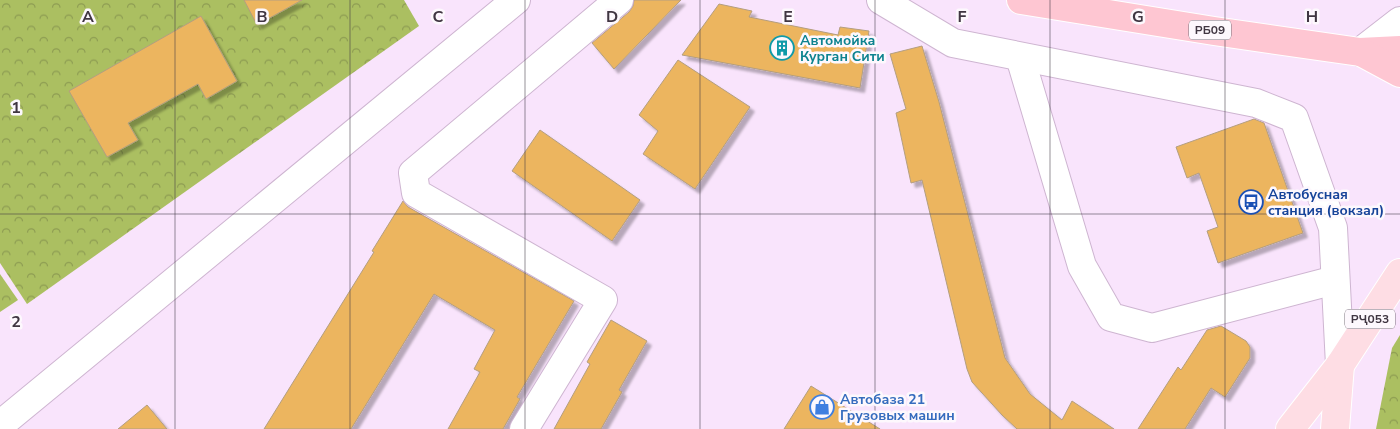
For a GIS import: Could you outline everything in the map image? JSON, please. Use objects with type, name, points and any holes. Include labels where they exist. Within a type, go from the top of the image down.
[{"type":"highway","name":"РБ09","points":[[1021,0],[1360,52],[1400,50]]},
{"type":"highway","points":[[1360,52],[1400,73]]},
{"type":"main road","name":"РҶ053","points":[[1335,429],[1340,365],[1400,273]]},
{"type":"main road","points":[[1290,429],[1340,365]]},
{"type":"lane","points":[[0,425],[516,0]]},
{"type":"lane","points":[[524,429],[604,300],[416,192],[413,173],[619,0]]},
{"type":"lane","points":[[881,0],[953,43],[1256,103],[1294,118],[1333,228],[1340,365]]},
{"type":"lane","points":[[1360,52],[1400,21]]},
{"type":"lane","points":[[1020,57],[1082,266],[1111,317],[1152,328],[1335,280]]},
{"type":"green space","points":[[0,0],[404,0],[419,26],[27,304],[0,263]]},
{"type":"green space","points":[[0,274],[18,300],[0,312]]},
{"type":"green space","points":[[1400,335],[1400,429],[1376,429],[1392,348]]},
{"type":"building","points":[[244,0],[302,0],[257,25]]},
{"type":"building","points":[[634,0],[681,0],[614,69],[592,43],[629,12]]},
{"type":"building","points":[[719,4],[752,11],[749,17],[838,35],[840,27],[869,31],[860,88],[682,55]]},
{"type":"building","points":[[201,16],[237,81],[206,99],[198,84],[128,123],[138,140],[107,157],[69,91]]},
{"type":"building","points":[[922,46],[939,102],[1005,358],[1030,394],[1062,420],[1072,401],[1114,429],[1017,429],[972,382],[967,369],[922,180],[911,183],[896,113],[906,109],[890,54]]},
{"type":"building","points":[[678,60],[750,107],[695,189],[643,154],[658,131],[639,115]]},
{"type":"building","name":"Автобусная станция (вокзал)","points":[[1254,119],[1264,123],[1303,233],[1218,263],[1207,231],[1218,227],[1199,173],[1187,178],[1176,147]]},
{"type":"building","points":[[540,130],[640,200],[612,241],[512,171]]},
{"type":"building","points":[[403,201],[408,207],[574,301],[517,397],[520,399],[503,429],[448,429],[480,372],[474,369],[495,330],[434,294],[351,429],[264,429],[374,252],[372,251]]},
{"type":"building","points":[[611,320],[647,341],[619,390],[622,392],[601,429],[554,429],[590,364],[587,362]]},
{"type":"building","points":[[1221,326],[1246,341],[1250,347],[1250,358],[1225,397],[1211,388],[1185,429],[1138,429],[1178,367],[1181,370],[1207,330]]},
{"type":"building","name":"Автобаза 21 Грузовых машин","points":[[811,386],[880,429],[784,429]]},
{"type":"building","points":[[147,405],[167,429],[118,429]]},
{"type":"place","name":"Автомойка Курган Сити","points":[[782,48]]},
{"type":"place","name":"Автобусная станция (вокзал)","points":[[1251,202]]},
{"type":"place","name":"Автобаза 21 Грузовых машин","points":[[822,407]]}]
